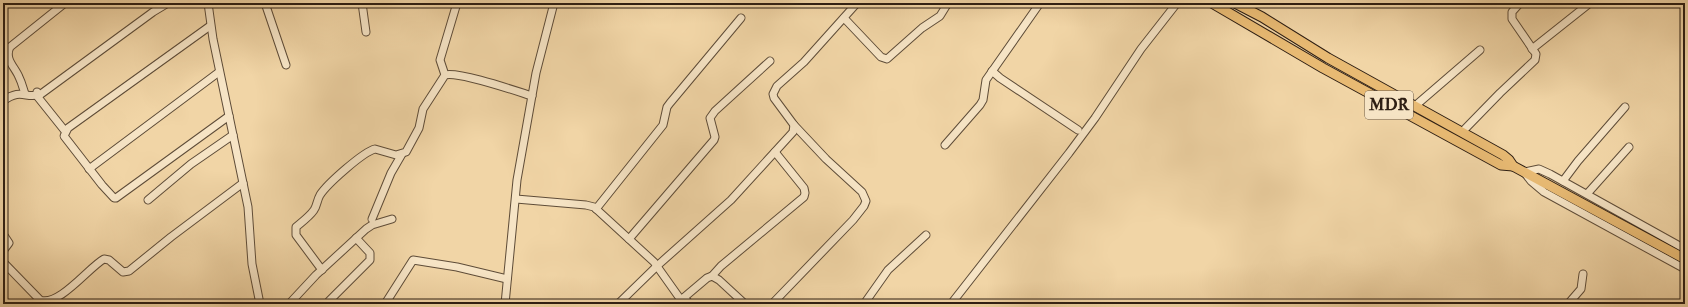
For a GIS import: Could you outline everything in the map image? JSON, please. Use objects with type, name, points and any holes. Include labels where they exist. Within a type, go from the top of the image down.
[{"type":"main road","name":"MDR","points":[[1212,3],[1329,72],[1457,142],[1501,165],[1513,166],[1685,259]]},
{"type":"main road","name":"MDR","points":[[1235,3],[1246,5],[1275,26],[1328,58],[1503,156],[1509,160],[1513,166]]},
{"type":"street","points":[[25,94],[19,77],[8,57],[8,51],[10,47],[65,3]]},
{"type":"street","points":[[3,101],[12,95],[37,94],[168,3]]},
{"type":"street","points":[[208,3],[210,26],[248,207],[252,264],[260,304]]},
{"type":"street","points":[[265,3],[286,65]]},
{"type":"street","points":[[362,3],[366,32]]},
{"type":"street","points":[[445,75],[440,60],[457,3]]},
{"type":"street","points":[[505,304],[517,180],[532,96],[554,3]]},
{"type":"street","points":[[772,304],[852,220],[864,206],[866,200],[862,192],[826,159],[794,125],[774,98],[774,91],[804,62],[857,3]]},
{"type":"street","points":[[844,18],[881,57],[887,59],[922,28],[940,16],[948,3]]},
{"type":"street","points":[[945,145],[980,105],[983,100],[986,80],[1040,3]]},
{"type":"street","points":[[951,304],[1065,159],[1095,118],[1141,49],[1177,3]]},
{"type":"street","points":[[1462,132],[1533,62],[1536,56],[1512,19],[1512,12],[1520,3]]},
{"type":"street","points":[[1532,49],[1590,3]]},
{"type":"street","points":[[596,209],[663,125],[667,107],[670,103],[741,18]]},
{"type":"street","points":[[65,131],[210,26]]},
{"type":"street","points":[[1415,106],[1480,50]]},
{"type":"street","points":[[629,239],[714,140],[715,136],[710,123],[710,118],[715,111],[770,61]]},
{"type":"street","points":[[992,71],[1000,78],[1078,130]]},
{"type":"street","points":[[89,169],[220,72]]},
{"type":"street","points":[[372,219],[391,173],[402,154],[409,149],[419,128],[423,109],[445,75],[450,74],[462,76],[532,96]]},
{"type":"street","points":[[37,94],[65,131],[65,139],[112,196],[116,198],[229,116]]},
{"type":"street","points":[[1563,181],[1625,106]]},
{"type":"street","points":[[618,304],[657,266],[731,200],[794,132],[794,125]]},
{"type":"street","points":[[148,200],[191,164],[233,135]]},
{"type":"street","points":[[1587,194],[1629,147]]},
{"type":"street","points":[[322,270],[296,235],[296,227],[314,211],[318,199],[324,191],[346,169],[367,153],[375,149],[396,155],[402,154]]},
{"type":"street","points":[[680,300],[712,276],[721,266],[804,196],[804,188],[775,152]]},
{"type":"street","points":[[1685,249],[1539,169],[1524,172],[1531,182],[1544,192],[1685,269]]},
{"type":"street","points":[[3,262],[40,300],[47,302],[52,301],[62,296],[102,260],[109,260],[123,272],[128,271],[243,183]]},
{"type":"street","points":[[516,199],[586,205],[596,209],[657,266],[680,300],[690,304]]},
{"type":"street","points":[[289,304],[356,238],[372,225],[392,219]]},
{"type":"street","points":[[3,234],[9,243],[3,251]]},
{"type":"street","points":[[864,304],[888,270],[926,235]]},
{"type":"street","points":[[329,302],[370,260],[370,253],[356,238]]},
{"type":"street","points":[[385,304],[413,260],[457,267],[507,279]]},
{"type":"street","points":[[1568,304],[1580,289],[1583,274]]},
{"type":"street","points":[[712,276],[719,280],[745,304]]}]
